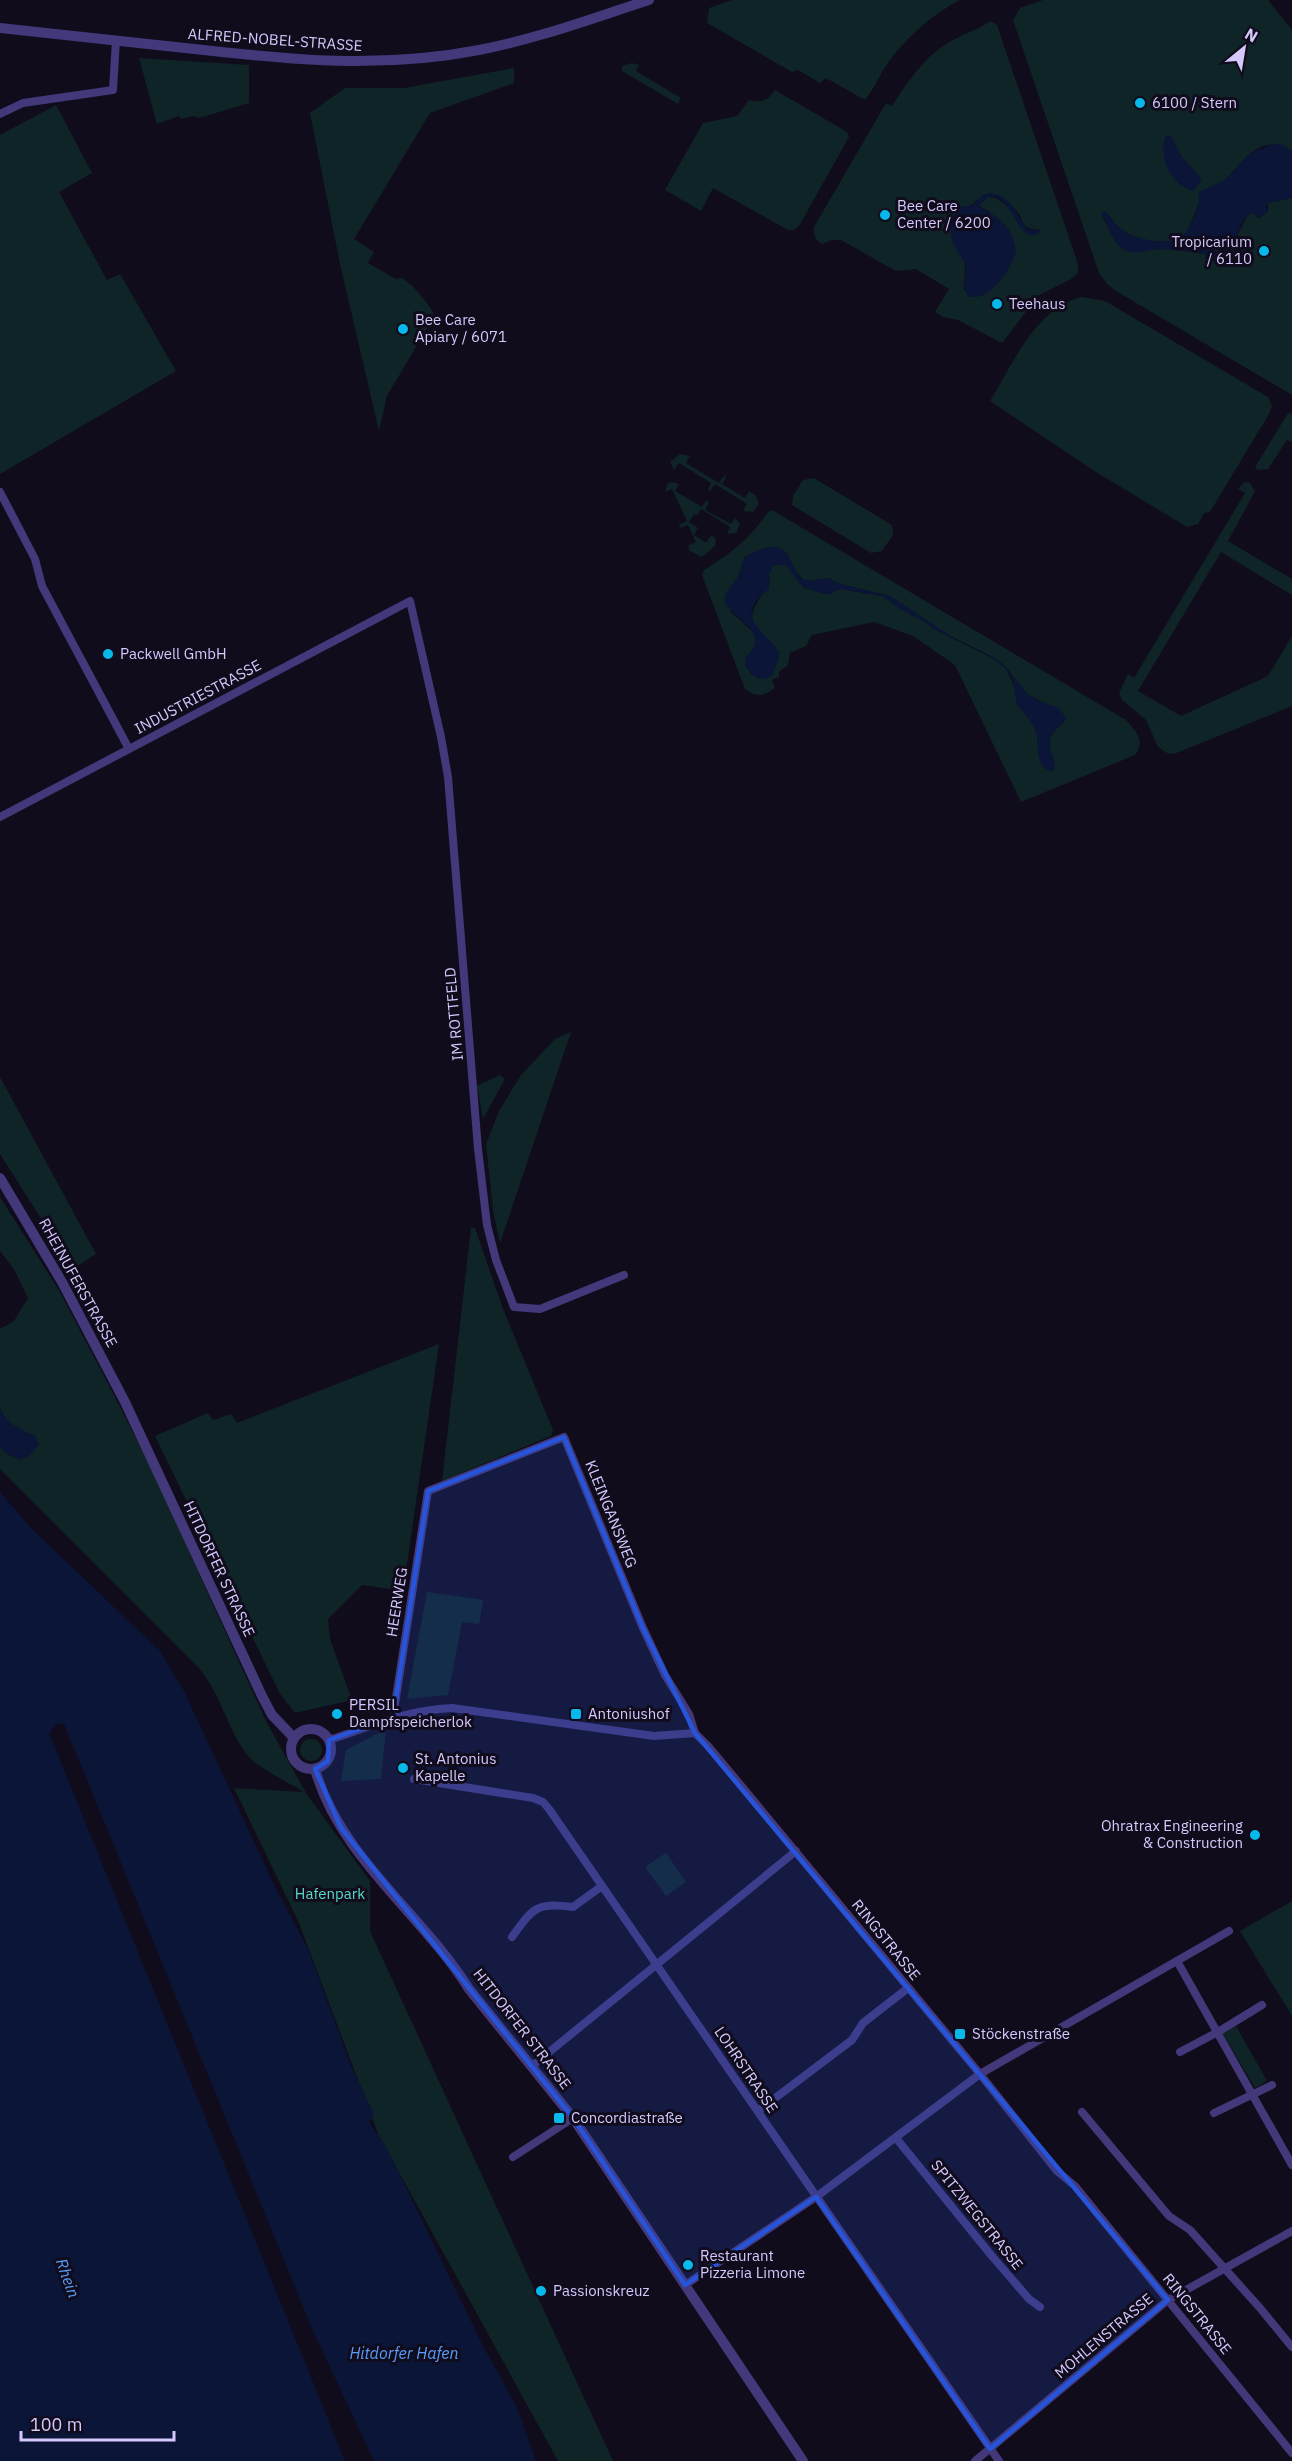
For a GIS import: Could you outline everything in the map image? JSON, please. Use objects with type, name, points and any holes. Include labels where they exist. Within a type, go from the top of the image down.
[{"type":"street","name":"ALFRED-NOBEL-STRASSE","points":[[0,28],[281,58],[341,62],[410,59],[478,50],[510,43],[649,0]]},
{"type":"street","points":[[0,114],[23,103],[113,90],[116,40]]},
{"type":"street","points":[[0,492],[35,559],[42,586],[129,749]]},
{"type":"street","name":"INDUSTRIESTRASSE","points":[[0,818],[410,601]]},
{"type":"street","name":"IM ROTTFELD","points":[[410,601],[448,777],[478,1149],[487,1226],[496,1260],[514,1307],[540,1309],[624,1275]]},
{"type":"street","name":"RHEINUFERSTRASSE","points":[[0,1178],[62,1282],[127,1406]]},
{"type":"street","name":"HITDORFER STRASSE","points":[[127,1406],[262,1696],[272,1715],[294,1738]]},
{"type":"street","name":"KLEINGANSWEG","points":[[428,1491],[564,1437],[643,1628],[665,1676],[689,1714],[695,1733]]},
{"type":"street","name":"HEERWEG","points":[[393,1717],[428,1491]]},
{"type":"street","points":[[329,1740],[393,1717],[425,1709],[452,1708],[654,1736],[695,1733]]},
{"type":"street","points":[[303,1731],[321,1732],[329,1740],[331,1755],[328,1761],[315,1769],[301,1767],[291,1754],[294,1738],[303,1731]]},
{"type":"street","name":"RINGSTRASSE","points":[[695,1733],[796,1851],[1057,2171],[1075,2186],[1292,2453]]},
{"type":"street","name":"HITDORFER STRASSE","points":[[315,1769],[329,1808],[341,1828],[386,1886],[455,1966],[469,1989],[573,2118],[802,2461]]},
{"type":"street","name":"LOHRSTRASSE","points":[[414,1779],[509,1794],[543,1802],[999,2461]]},
{"type":"street","points":[[532,2066],[796,1851]]},
{"type":"street","points":[[512,1937],[527,1916],[538,1908],[550,1904],[573,1907],[602,1886]]},
{"type":"street","points":[[685,2285],[816,2197],[980,2074],[1229,1931]]},
{"type":"street","points":[[1177,1961],[1292,2165]]},
{"type":"street","points":[[758,2111],[852,2040],[863,2023],[908,1988]]},
{"type":"street","points":[[1180,2052],[1263,2005]]},
{"type":"street","points":[[1214,2113],[1272,2085]]},
{"type":"street","points":[[1082,2112],[1168,2216],[1190,2230],[1292,2347]]},
{"type":"street","points":[[513,2157],[573,2118]]},
{"type":"street","name":"SPITZWEGSTRASSE","points":[[896,2138],[991,2255],[1029,2299],[1040,2307]]},
{"type":"street","name":"MOHLENSTRASSE","points":[[975,2461],[1168,2300],[1292,2231]]},
{"type":"highlighted area","points":[[564,1437],[643,1628],[695,1733],[1168,2300],[990,2449],[816,2197],[685,2285],[573,2118],[341,1828],[315,1769],[328,1761],[329,1740],[393,1717],[428,1491]]},
{"type":"green space","points":[[732,0],[960,0],[931,19],[905,42],[886,65],[865,100],[826,78],[820,83],[798,70],[792,72],[707,23],[709,8]]},
{"type":"green space","points":[[1043,0],[1268,0],[1292,30],[1292,151],[1272,144],[1255,150],[1223,181],[1212,187],[1202,197],[1190,227],[1177,241],[1140,239],[1126,233],[1104,211],[1101,214],[1116,242],[1124,250],[1168,249],[1206,254],[1206,261],[1239,260],[1244,255],[1237,252],[1238,234],[1248,214],[1253,213],[1259,218],[1268,211],[1268,203],[1292,198],[1292,395],[1116,291],[1099,273],[1013,20],[1020,8]]},
{"type":"green space","points":[[991,21],[997,25],[1078,264],[1078,273],[1071,279],[1039,295],[1002,343],[958,320],[943,317],[935,312],[949,289],[916,269],[896,271],[841,240],[832,240],[822,244],[816,239],[814,233],[814,227],[886,103],[892,106],[911,78],[934,53],[953,40]],"holes":[[[990,193],[1012,206],[1025,226],[1041,230],[1027,233],[1005,204],[994,197],[987,197],[979,206],[990,212],[1011,264],[999,282],[964,290],[965,263],[952,239],[950,225],[977,200]]]},
{"type":"green space","points":[[139,58],[249,65],[249,103],[199,118],[194,116],[181,119],[179,116],[157,124]]},
{"type":"green space","points":[[632,63],[639,65],[636,71],[681,98],[678,104],[622,71],[622,66]]},
{"type":"green space","points":[[514,68],[514,83],[430,113],[354,239],[374,252],[368,263],[396,279],[402,278],[406,281],[419,293],[433,312],[433,318],[387,396],[379,431],[340,264],[310,113],[345,88],[404,88]]},
{"type":"green space","points":[[775,90],[847,132],[849,137],[799,226],[794,230],[788,230],[713,188],[701,211],[665,190],[703,123],[737,116],[749,100],[764,100]]},
{"type":"green space","points":[[56,105],[92,173],[59,192],[107,280],[120,274],[176,371],[0,474],[0,135]]},
{"type":"green space","points":[[1081,297],[1105,301],[1268,397],[1272,406],[1269,414],[1210,512],[1204,513],[1198,524],[1187,527],[1096,472],[990,401],[1038,325],[1065,303]]},
{"type":"green space","points":[[1288,413],[1292,414],[1292,442],[1287,440],[1268,469],[1257,470],[1255,467]]},
{"type":"green space","points":[[680,454],[690,456],[686,463],[719,483],[724,476],[726,477],[722,484],[745,498],[749,491],[756,496],[759,504],[753,512],[743,511],[747,504],[715,484],[710,491],[708,490],[711,483],[679,463],[674,470],[670,462]]},
{"type":"green space","points":[[814,478],[892,525],[893,535],[882,551],[871,553],[792,505],[793,496],[803,480]]},
{"type":"green space","points":[[1245,482],[1250,483],[1255,491],[1228,541],[1292,579],[1292,595],[1221,552],[1138,691],[1181,716],[1268,676],[1292,636],[1292,706],[1174,754],[1167,753],[1158,747],[1146,720],[1122,700],[1119,693],[1128,674],[1134,678],[1245,493],[1238,489]]},
{"type":"green space","points":[[668,483],[679,484],[675,491],[702,507],[706,501],[709,502],[705,510],[731,524],[735,518],[740,524],[736,533],[727,534],[730,527],[701,509],[689,522],[698,528],[694,535],[706,543],[711,535],[716,539],[715,546],[702,557],[690,551],[688,546],[696,542],[688,525],[680,528],[679,525],[687,521],[672,489],[665,492]]},
{"type":"green space","points":[[772,510],[1126,720],[1140,741],[1135,755],[1021,802],[955,665],[913,636],[874,622],[812,635],[806,646],[790,653],[788,665],[779,672],[779,677],[772,680],[775,688],[760,695],[749,692],[745,689],[702,575],[704,570],[732,551],[746,538]],"holes":[[[771,547],[804,580],[828,578],[840,584],[890,596],[950,636],[995,658],[1006,667],[1027,694],[1066,718],[1051,737],[1050,745],[1055,767],[1052,771],[1048,770],[1039,756],[1037,734],[1032,722],[1017,704],[1015,688],[1005,667],[994,659],[934,629],[883,596],[840,589],[828,594],[822,593],[803,587],[787,566],[779,564],[773,566],[769,574],[770,583],[753,610],[752,617],[758,630],[775,647],[759,679],[751,674],[745,665],[756,646],[757,639],[752,631],[731,612],[725,595],[738,577],[745,557]]]},
{"type":"green space","points":[[571,1032],[500,1243],[493,1211],[486,1144],[499,1111],[521,1075],[555,1039]]},
{"type":"green space","points":[[500,1075],[505,1079],[483,1119],[477,1086]]},
{"type":"green space","points":[[0,1077],[96,1254],[73,1269],[0,1154]]},
{"type":"green space","name":"Hafenpark","points":[[0,1197],[60,1292],[116,1399],[151,1468],[266,1721],[306,1793],[370,1881],[370,1931],[613,2461],[558,2461],[379,2136],[299,1923],[234,1788],[304,1792],[266,1770],[249,1757],[235,1735],[213,1688],[198,1667],[0,1469],[0,1447],[7,1454],[35,1436],[10,1422],[0,1408],[0,1329],[14,1321],[28,1298],[14,1269],[0,1251]]},
{"type":"green space","points":[[471,1228],[475,1228],[503,1309],[553,1430],[551,1436],[442,1481]]},
{"type":"green space","points":[[439,1344],[403,1591],[362,1585],[328,1619],[330,1639],[352,1700],[295,1713],[280,1694],[155,1436],[208,1413],[213,1420],[231,1414],[237,1423]]},
{"type":"green space","points":[[427,1592],[483,1600],[479,1624],[462,1622],[448,1695],[407,1699]]},
{"type":"green space","points":[[386,1729],[381,1779],[341,1781],[346,1750]]},
{"type":"green space","points":[[311,1739],[319,1742],[322,1750],[319,1758],[311,1761],[303,1758],[300,1750],[303,1742]]},
{"type":"green space","points":[[666,1853],[686,1882],[666,1896],[645,1867]]},
{"type":"green space","points":[[1292,1901],[1292,2016],[1240,1931]]},
{"type":"green space","points":[[1236,2026],[1267,2081],[1255,2088],[1223,2034]]},
{"type":"water","points":[[1170,135],[1182,157],[1202,179],[1193,191],[1178,183],[1168,169],[1163,152],[1166,136]]},
{"type":"water","points":[[1274,144],[1281,144],[1292,151],[1292,198],[1268,203],[1266,207],[1268,211],[1258,218],[1253,213],[1248,214],[1237,237],[1237,252],[1239,255],[1245,254],[1242,259],[1206,261],[1205,254],[1197,252],[1159,249],[1127,251],[1116,242],[1101,214],[1104,211],[1119,227],[1133,236],[1164,242],[1177,241],[1194,219],[1199,192],[1225,180],[1250,153]]},
{"type":"water","points":[[997,194],[1008,201],[1026,228],[1042,231],[1033,235],[1026,233],[1004,202],[997,197],[984,200],[979,207],[1005,224],[1012,236],[1016,253],[1003,276],[991,290],[984,295],[968,296],[965,288],[965,263],[952,240],[951,223],[960,207],[973,205],[983,195]]},
{"type":"water","points":[[771,547],[778,547],[787,553],[799,577],[804,580],[828,578],[840,584],[890,596],[950,636],[995,658],[1006,667],[1027,694],[1059,708],[1066,718],[1051,737],[1050,745],[1055,767],[1052,771],[1046,769],[1040,761],[1035,728],[1018,705],[1012,678],[1006,670],[988,656],[934,629],[883,596],[841,589],[828,594],[822,593],[803,587],[787,566],[779,564],[773,566],[769,574],[769,589],[758,599],[753,607],[752,615],[760,630],[780,653],[773,674],[767,679],[758,678],[751,673],[745,658],[753,649],[754,635],[724,602],[725,595],[738,577],[745,557]]},
{"type":"water","points":[[0,1408],[10,1422],[35,1436],[39,1445],[30,1455],[21,1460],[7,1454],[0,1447]]},
{"type":"water","points":[[0,1492],[31,1528],[160,1651],[184,1691],[275,1887],[308,1949],[351,2066],[374,2114],[369,2122],[387,2148],[483,2346],[516,2405],[536,2461],[374,2461],[313,2331],[64,1724],[57,1724],[49,1733],[345,2461],[0,2461]]},
{"type":"place","name":"6100 / Stern","points":[[1140,103]]},
{"type":"place","name":"Bee Care Center / 6200","points":[[885,215]]},
{"type":"place","name":"Tropicarium / 6110","points":[[1264,251]]},
{"type":"place","name":"Teehaus","points":[[997,304]]},
{"type":"place","name":"Bee Care Apiary / 6071","points":[[403,329]]},
{"type":"place","name":"Packwell GmbH","points":[[108,654]]},
{"type":"place","name":"PERSIL Dampfspeicherlok","points":[[337,1714]]},
{"type":"place","name":"Antoniushof","points":[[576,1714]]},
{"type":"place","name":"St. Antonius Kapelle","points":[[403,1768]]},
{"type":"place","name":"Ohratrax Engineering & Construction","points":[[1255,1835]]},
{"type":"place","name":"Stöckenstraße","points":[[960,2034]]},
{"type":"place","name":"Concordiastraße","points":[[559,2118]]},
{"type":"place","name":"Restaurant Pizzeria Limone","points":[[688,2265]]},
{"type":"place","name":"Passionskreuz","points":[[541,2291]]},
{"type":"water label","name":"Rhein","points":[[68,2278]]},
{"type":"water label","name":"Hitdorfer Hafen","points":[[404,2353]]}]
